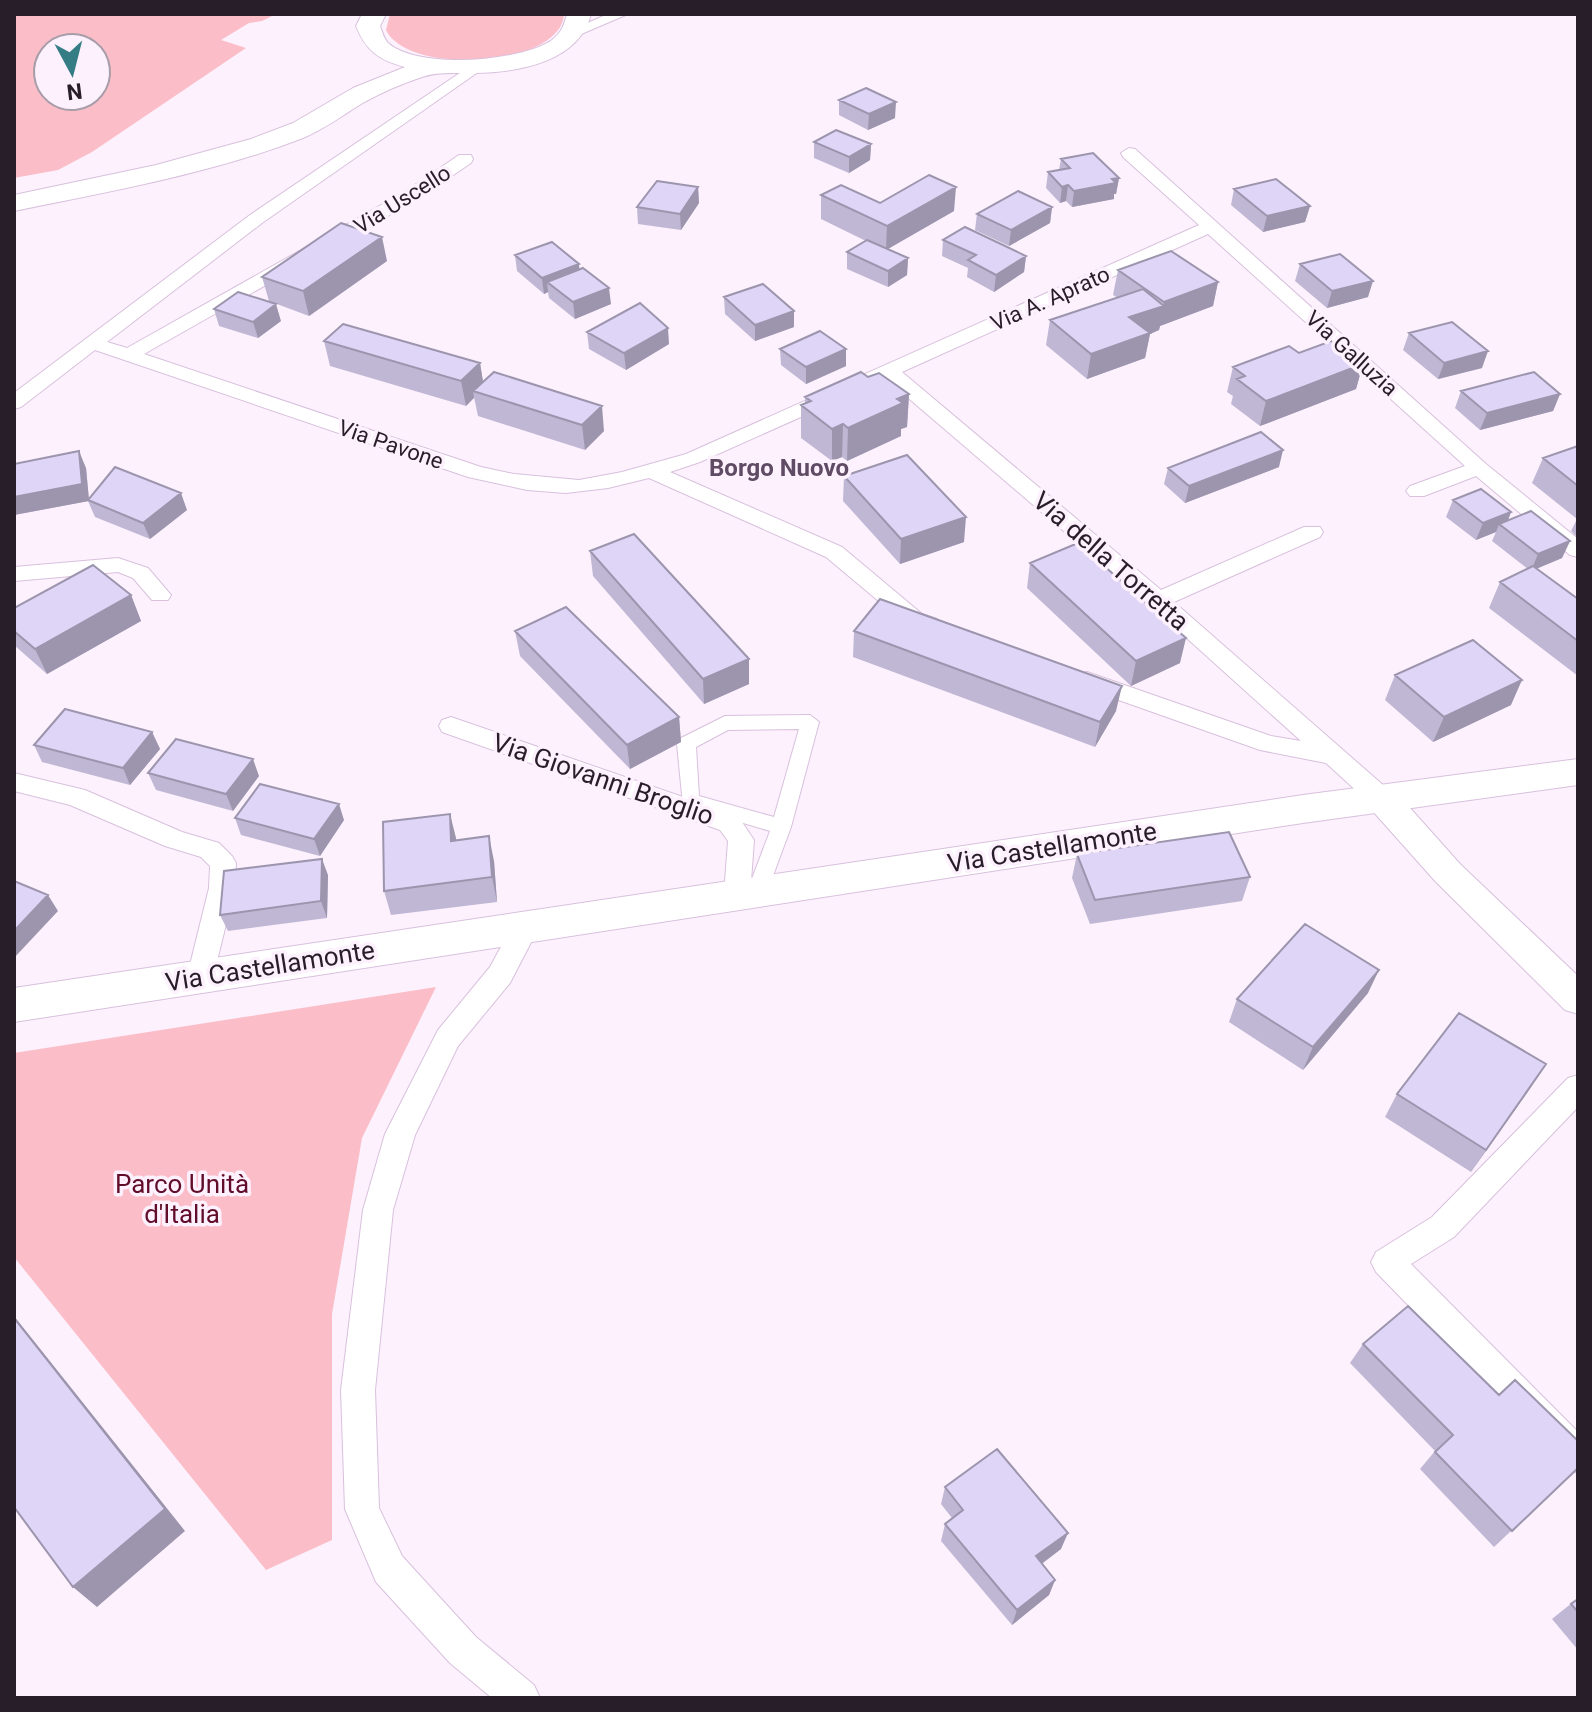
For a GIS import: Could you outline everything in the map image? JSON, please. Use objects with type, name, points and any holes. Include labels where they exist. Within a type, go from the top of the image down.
[{"type":"main road","points":[[374,14],[368,26],[378,47],[402,59],[432,66],[476,67],[525,59],[558,45],[576,23]]},
{"type":"main road","points":[[352,98],[378,47]]},
{"type":"main road","points":[[14,203],[250,148],[297,131],[329,115],[352,98],[432,66]]},
{"type":"main road","name":"Via Castellamonte","points":[[14,1005],[1578,772]]},
{"type":"street","points":[[576,23],[621,14]]},
{"type":"street","points":[[14,403],[256,219],[476,67]]},
{"type":"street","name":"Via Galluzia","points":[[1129,153],[1479,468],[1578,550]]},
{"type":"street","name":"Via Uscello","points":[[129,355],[423,188],[465,159]]},
{"type":"street","name":"Via A. Aprato","points":[[693,458],[1211,226]]},
{"type":"street","name":"Via Pavone","points":[[95,344],[475,472],[533,485],[579,486],[651,471],[693,458]]},
{"type":"street","name":"Via della Torretta","points":[[888,370],[1158,600],[1382,799],[1448,873],[1578,999]]},
{"type":"street","points":[[1417,491],[1479,468]]},
{"type":"street","points":[[651,471],[834,552],[914,619],[944,629]]},
{"type":"street","points":[[1158,600],[1312,532]]},
{"type":"street","points":[[14,574],[67,571],[97,564],[126,566],[142,571],[160,595]]},
{"type":"street","points":[[1062,671],[1269,744],[1331,755]]},
{"type":"street","points":[[747,894],[781,827],[810,722],[725,723],[686,744],[690,800],[781,827]]},
{"type":"street","name":"Via Giovanni Broglio","points":[[451,726],[729,823],[741,840],[747,894]]},
{"type":"street","points":[[14,782],[76,797],[174,839],[210,850],[223,863],[222,888],[201,977]]},
{"type":"street","points":[[521,1698],[463,1650],[389,1569],[362,1509],[358,1390],[378,1210],[400,1134],[448,1038],[500,975],[526,927]]},
{"type":"street","points":[[1578,1087],[1443,1227],[1387,1262],[1578,1456]]},
{"type":"green space","points":[[14,14],[276,14],[249,23],[221,40],[246,48],[92,152],[58,170],[14,178]]},
{"type":"green space","points":[[390,14],[564,15],[556,33],[537,46],[511,55],[481,60],[422,55],[400,45],[386,30]]},
{"type":"green space","name":"Parco Unità d'Italia","points":[[436,987],[362,1138],[332,1314],[332,1540],[266,1570],[14,1257],[14,1053]]},
{"type":"building","points":[[866,88],[896,102],[869,114],[839,100]]},
{"type":"building","points":[[836,130],[871,144],[849,157],[814,142]]},
{"type":"building","points":[[1093,153],[1119,178],[1112,179],[1116,183],[1074,191],[1068,185],[1062,187],[1048,172],[1070,168],[1061,159]]},
{"type":"building","points":[[929,175],[956,187],[887,226],[821,195],[841,185],[880,203]]},
{"type":"building","points":[[1276,179],[1310,206],[1267,216],[1234,189]]},
{"type":"building","points":[[657,181],[698,187],[680,214],[637,207]]},
{"type":"building","points":[[1018,191],[1052,207],[1011,230],[977,214]]},
{"type":"building","points":[[341,223],[382,237],[303,291],[262,277]]},
{"type":"building","points":[[965,227],[1026,256],[996,275],[968,260],[976,255],[943,240]]},
{"type":"building","points":[[867,240],[908,258],[888,271],[847,252]]},
{"type":"building","points":[[552,242],[579,264],[542,278],[515,255]]},
{"type":"building","points":[[1171,251],[1218,282],[1164,302],[1118,270]]},
{"type":"building","points":[[1340,254],[1373,281],[1332,291],[1300,264]]},
{"type":"building","points":[[583,268],[609,288],[573,302],[547,282]]},
{"type":"building","points":[[763,284],[794,311],[755,325],[724,297]]},
{"type":"building","points":[[1143,289],[1164,306],[1129,317],[1150,333],[1091,354],[1050,320]]},
{"type":"building","points":[[238,292],[276,304],[253,322],[214,309]]},
{"type":"building","points":[[640,303],[668,328],[624,353],[587,332]]},
{"type":"building","points":[[1452,322],[1488,351],[1444,363],[1409,333]]},
{"type":"building","points":[[343,324],[480,363],[461,381],[324,341]]},
{"type":"building","points":[[820,331],[846,349],[806,367],[780,349]]},
{"type":"building","points":[[1331,341],[1363,364],[1266,401],[1237,379],[1245,376],[1233,367],[1289,346],[1299,353]]},
{"type":"building","points":[[494,372],[602,406],[582,425],[473,391]]},
{"type":"building","points":[[861,372],[868,377],[879,373],[909,394],[897,399],[903,403],[848,428],[843,424],[832,429],[801,405],[811,401],[805,397]]},
{"type":"building","points":[[1534,372],[1560,394],[1487,413],[1461,391]]},
{"type":"building","points":[[1261,432],[1283,450],[1189,486],[1168,468]]},
{"type":"building","points":[[1578,446],[1578,486],[1543,458]]},
{"type":"building","points":[[79,451],[82,484],[14,497],[14,464]]},
{"type":"building","points":[[907,455],[966,517],[901,539],[844,476]]},
{"type":"building","points":[[115,467],[181,493],[143,523],[88,500]]},
{"type":"building","points":[[1481,489],[1511,512],[1483,523],[1453,500]]},
{"type":"building","points":[[1531,511],[1570,541],[1538,554],[1499,524]]},
{"type":"building","points":[[634,534],[749,659],[703,679],[590,551]]},
{"type":"building","points":[[1078,543],[1186,638],[1136,661],[1030,563]]},
{"type":"building","points":[[93,565],[131,595],[35,649],[14,631],[14,608]]},
{"type":"building","points":[[1533,566],[1578,599],[1578,641],[1500,582]]},
{"type":"building","points":[[880,599],[1122,686],[1100,722],[854,631]]},
{"type":"building","points":[[566,607],[679,717],[627,745],[515,631]]},
{"type":"building","points":[[1473,640],[1522,680],[1444,717],[1395,675]]},
{"type":"building","points":[[65,709],[152,732],[123,768],[34,745]]},
{"type":"building","points":[[176,739],[253,759],[226,794],[148,773]]},
{"type":"building","points":[[260,784],[339,804],[314,839],[235,818]]},
{"type":"building","points":[[450,814],[451,841],[489,836],[492,877],[384,891],[383,822]]},
{"type":"building","points":[[1229,832],[1250,877],[1095,900],[1077,854]]},
{"type":"building","points":[[322,859],[321,901],[220,915],[224,871]]},
{"type":"building","points":[[14,881],[48,895],[14,931]]},
{"type":"building","points":[[1305,924],[1379,970],[1313,1047],[1237,999]]},
{"type":"building","points":[[1459,1013],[1546,1064],[1486,1150],[1397,1094]]},
{"type":"building","points":[[1408,1306],[1499,1395],[1515,1380],[1578,1441],[1578,1468],[1512,1531],[1435,1452],[1453,1435],[1363,1344]]},
{"type":"building","points":[[14,1318],[165,1509],[73,1587],[14,1507]]},
{"type":"building","points":[[997,1449],[1068,1533],[1036,1556],[1055,1580],[1017,1610],[945,1524],[963,1510],[945,1487]]},
{"type":"building","points":[[1578,1599],[1578,1612],[1571,1604]]},
{"type":"district","name":"Borgo Nuovo","points":[[779,468]]}]
